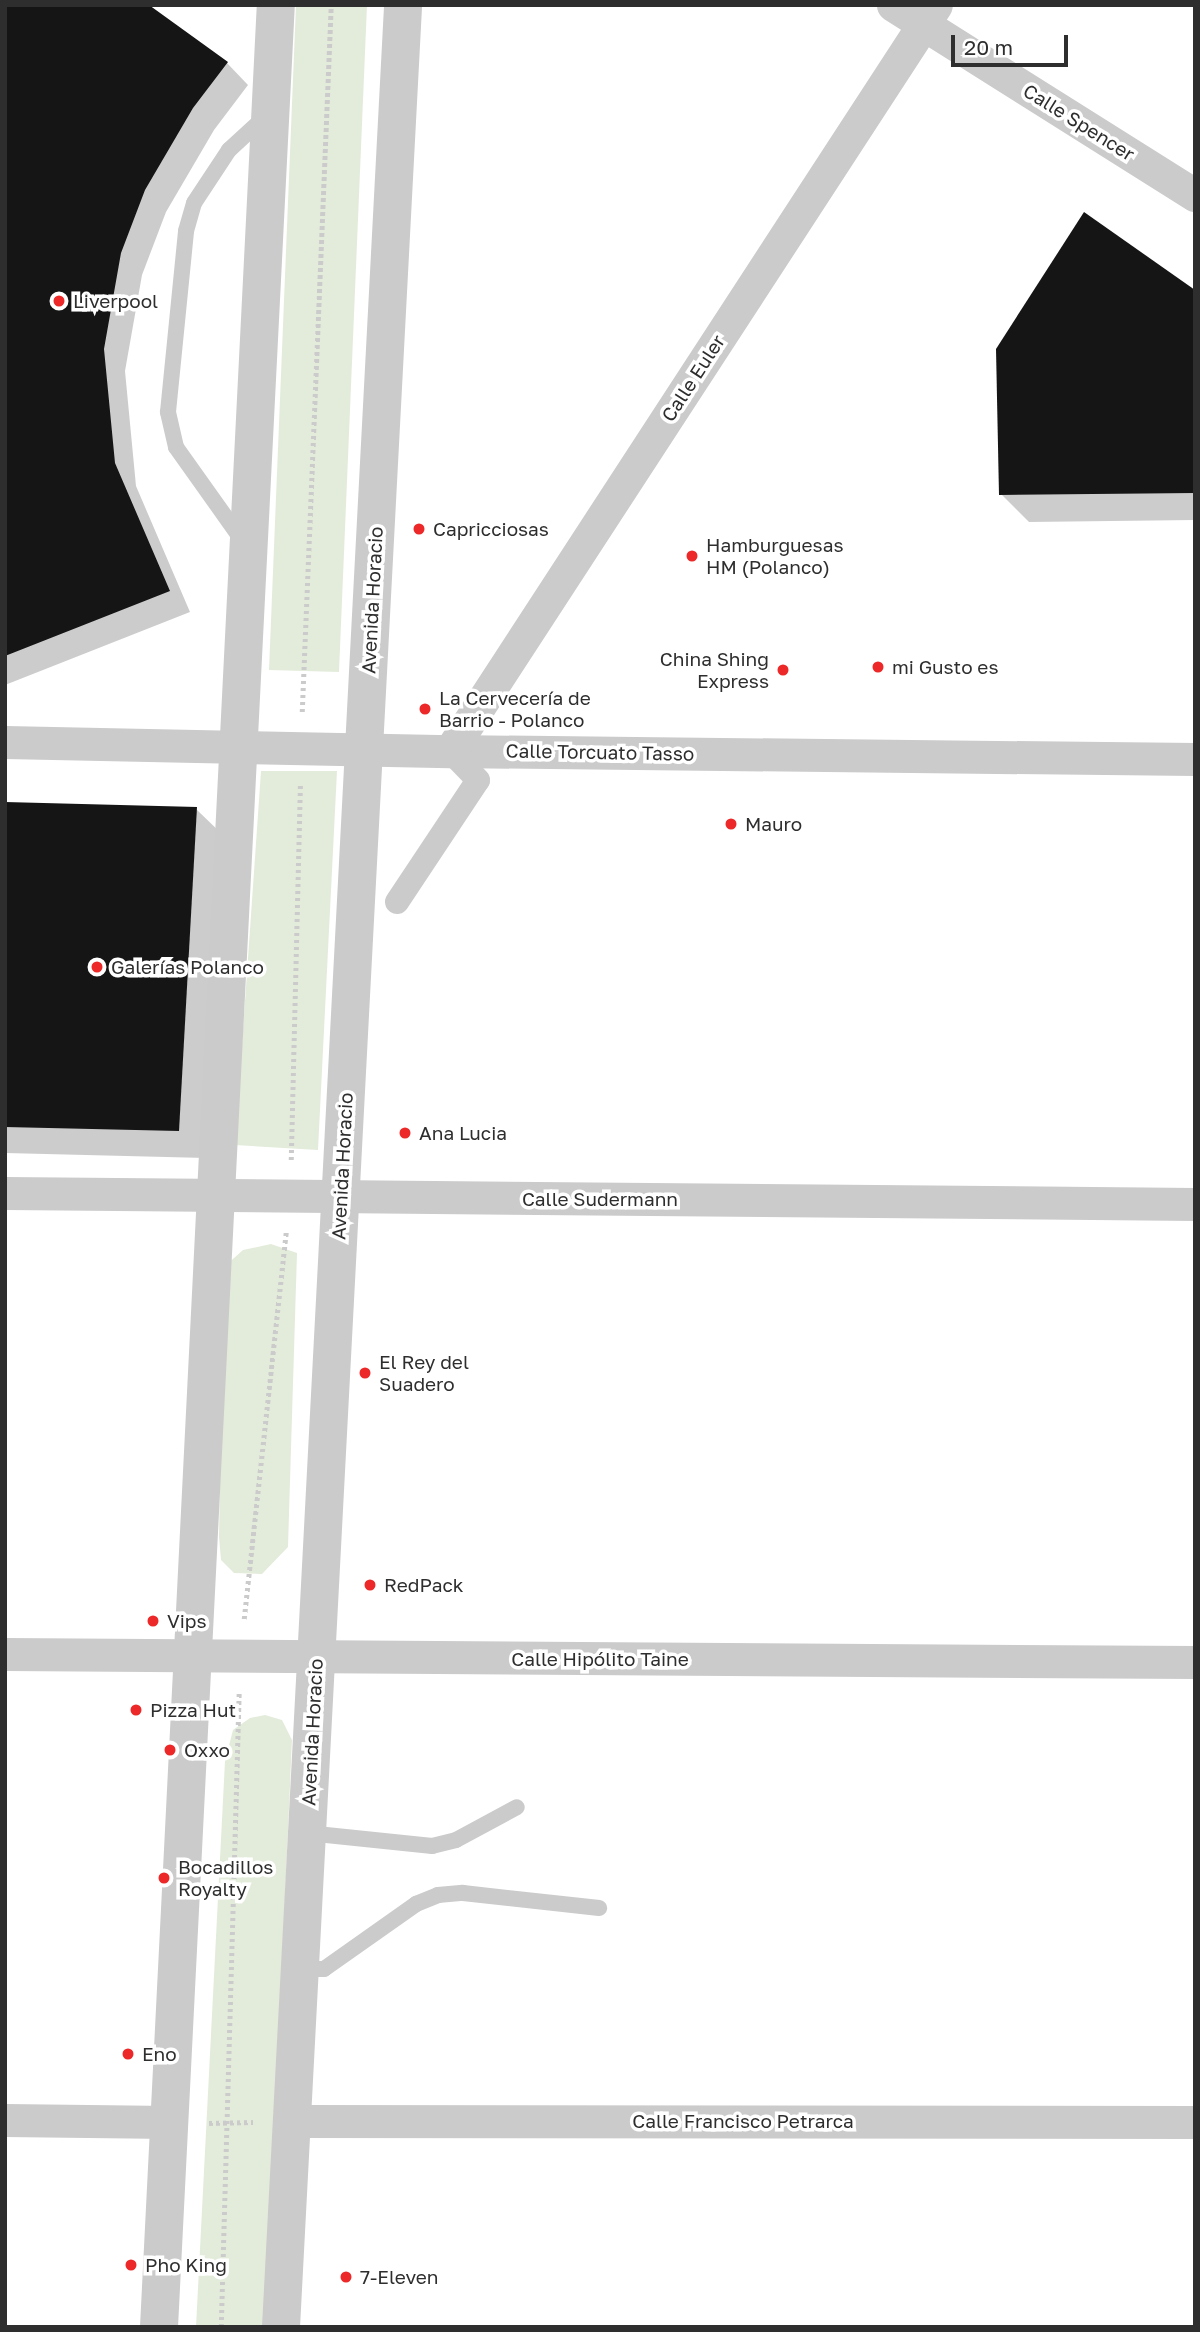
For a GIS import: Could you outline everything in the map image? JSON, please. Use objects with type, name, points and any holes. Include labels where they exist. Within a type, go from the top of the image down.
[{"type":"street","points":[[159,2327],[276,5]]},
{"type":"street","name":"Avenida Horacio","points":[[281,2327],[403,5]]},
{"type":"street","name":"Calle Spencer","points":[[893,5],[930,15],[1195,195]]},
{"type":"street","name":"Calle Euler","points":[[450,751],[930,15]]},
{"type":"street","name":"Calle Torcuato Tasso","points":[[5,742],[239,744],[450,751],[1195,759]]},
{"type":"street","points":[[397,901],[478,780],[450,751]]},
{"type":"street","name":"Calle Sudermann","points":[[5,1194],[1195,1205]]},
{"type":"street","name":"Calle Hipólito Taine","points":[[5,1654],[1195,1662]]},
{"type":"street","points":[[5,2120],[170,2122]]},
{"type":"street","name":"Calle Francisco Petrarca","points":[[292,2121],[1195,2122]]},
{"type":"lane","points":[[248,548],[176,447],[169,412],[186,231],[194,203],[229,150],[271,112]]},
{"type":"lane","points":[[307,1833],[432,1846],[456,1840],[517,1807]]},
{"type":"lane","points":[[300,1969],[324,1969],[415,1904],[438,1895],[463,1893],[599,1908]]},
{"type":"path","points":[[170,2122],[292,2121]]},
{"type":"green space","points":[[296,5],[367,5],[339,672],[269,670]]},
{"type":"green space","points":[[261,771],[337,771],[318,1150],[235,1145]]},
{"type":"green space","points":[[271,1244],[297,1253],[288,1547],[262,1574],[234,1573],[221,1560],[219,1537],[224,1267],[243,1250]]},
{"type":"green space","points":[[265,1715],[282,1720],[292,1740],[266,2327],[196,2327],[225,1761],[233,1730],[250,1718]]},
{"type":"building","name":"Liverpool","points":[[5,5],[149,5],[228,62],[193,108],[145,190],[121,253],[104,349],[115,463],[170,591],[5,656]]},
{"type":"building","points":[[1084,212],[1195,290],[1195,493],[999,495],[996,349]]},
{"type":"building","name":"Galerías Polanco","points":[[5,802],[197,807],[179,1131],[5,1127]]},
{"type":"place","name":"Liverpool","points":[[59,301]]},
{"type":"place","name":"Capricciosas","points":[[419,529]]},
{"type":"place","name":"Hamburguesas HM (Polanco)","points":[[692,556]]},
{"type":"place","name":"mi Gusto es","points":[[878,667]]},
{"type":"place","name":"China Shing Express","points":[[783,670]]},
{"type":"place","name":"La Cervecería de Barrio - Polanco","points":[[425,709]]},
{"type":"place","name":"Mauro","points":[[731,824]]},
{"type":"place","name":"Galerías Polanco","points":[[97,967]]},
{"type":"place","name":"Ana Lucia","points":[[405,1133]]},
{"type":"place","name":"El Rey del Suadero","points":[[365,1373]]},
{"type":"place","name":"RedPack","points":[[370,1585]]},
{"type":"place","name":"Vips","points":[[153,1621]]},
{"type":"place","name":"Pizza Hut","points":[[136,1710]]},
{"type":"place","name":"Oxxo","points":[[170,1750]]},
{"type":"place","name":"Bocadillos Royalty","points":[[164,1878]]},
{"type":"place","name":"Eno","points":[[128,2054]]},
{"type":"place","name":"Pho King","points":[[131,2265]]},
{"type":"place","name":"7-Eleven","points":[[346,2277]]}]
